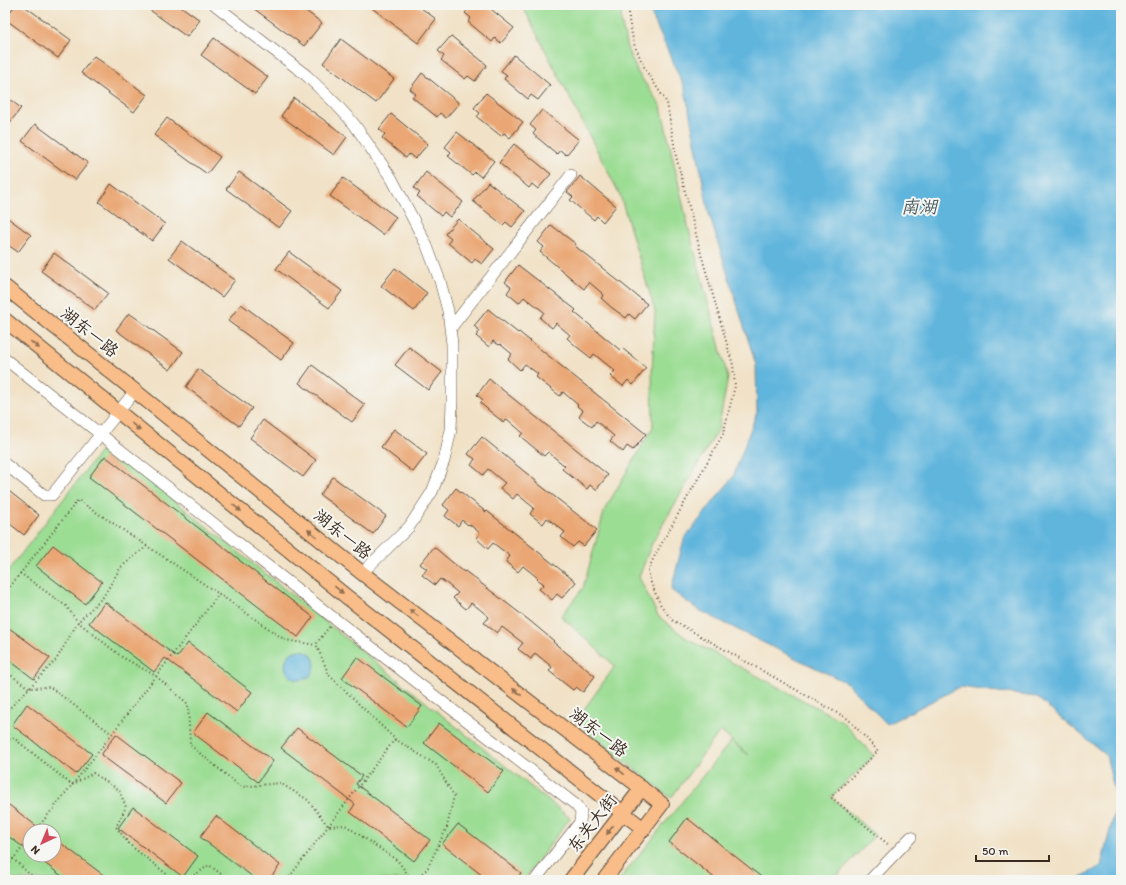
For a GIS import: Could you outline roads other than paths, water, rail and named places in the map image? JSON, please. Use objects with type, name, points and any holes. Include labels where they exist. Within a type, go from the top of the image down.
[{"type":"main road","name":"湖东一路","points":[[5,287],[362,573],[662,804],[644,829]]},
{"type":"main road","points":[[5,320],[354,602],[644,829],[604,880]]},
{"type":"main road","name":"东关大街","points":[[571,880],[642,788]]},
{"type":"street","points":[[215,5],[306,76],[335,103],[354,124],[392,179],[427,246],[440,281],[448,311],[452,344],[451,430],[444,460],[432,492],[408,527],[362,573]]},
{"type":"street","points":[[450,329],[571,174]]},
{"type":"street","points":[[5,359],[335,619],[576,805],[581,812],[580,822],[535,880]]},
{"type":"street","points":[[5,464],[44,495],[52,495],[135,391]]},
{"type":"street","points":[[870,880],[911,837]]},
{"type":"water","name":"南湖","points":[[647,5],[1121,5],[1121,880],[1075,880],[1101,866],[1117,802],[1106,755],[1036,697],[960,687],[887,724],[847,683],[697,609],[671,590],[684,539],[733,477],[757,412],[756,365],[709,214],[685,89]]},
{"type":"water","points":[[300,650],[306,651],[314,659],[314,671],[306,679],[300,680],[294,679],[286,671],[285,665],[286,659],[294,651]]}]
